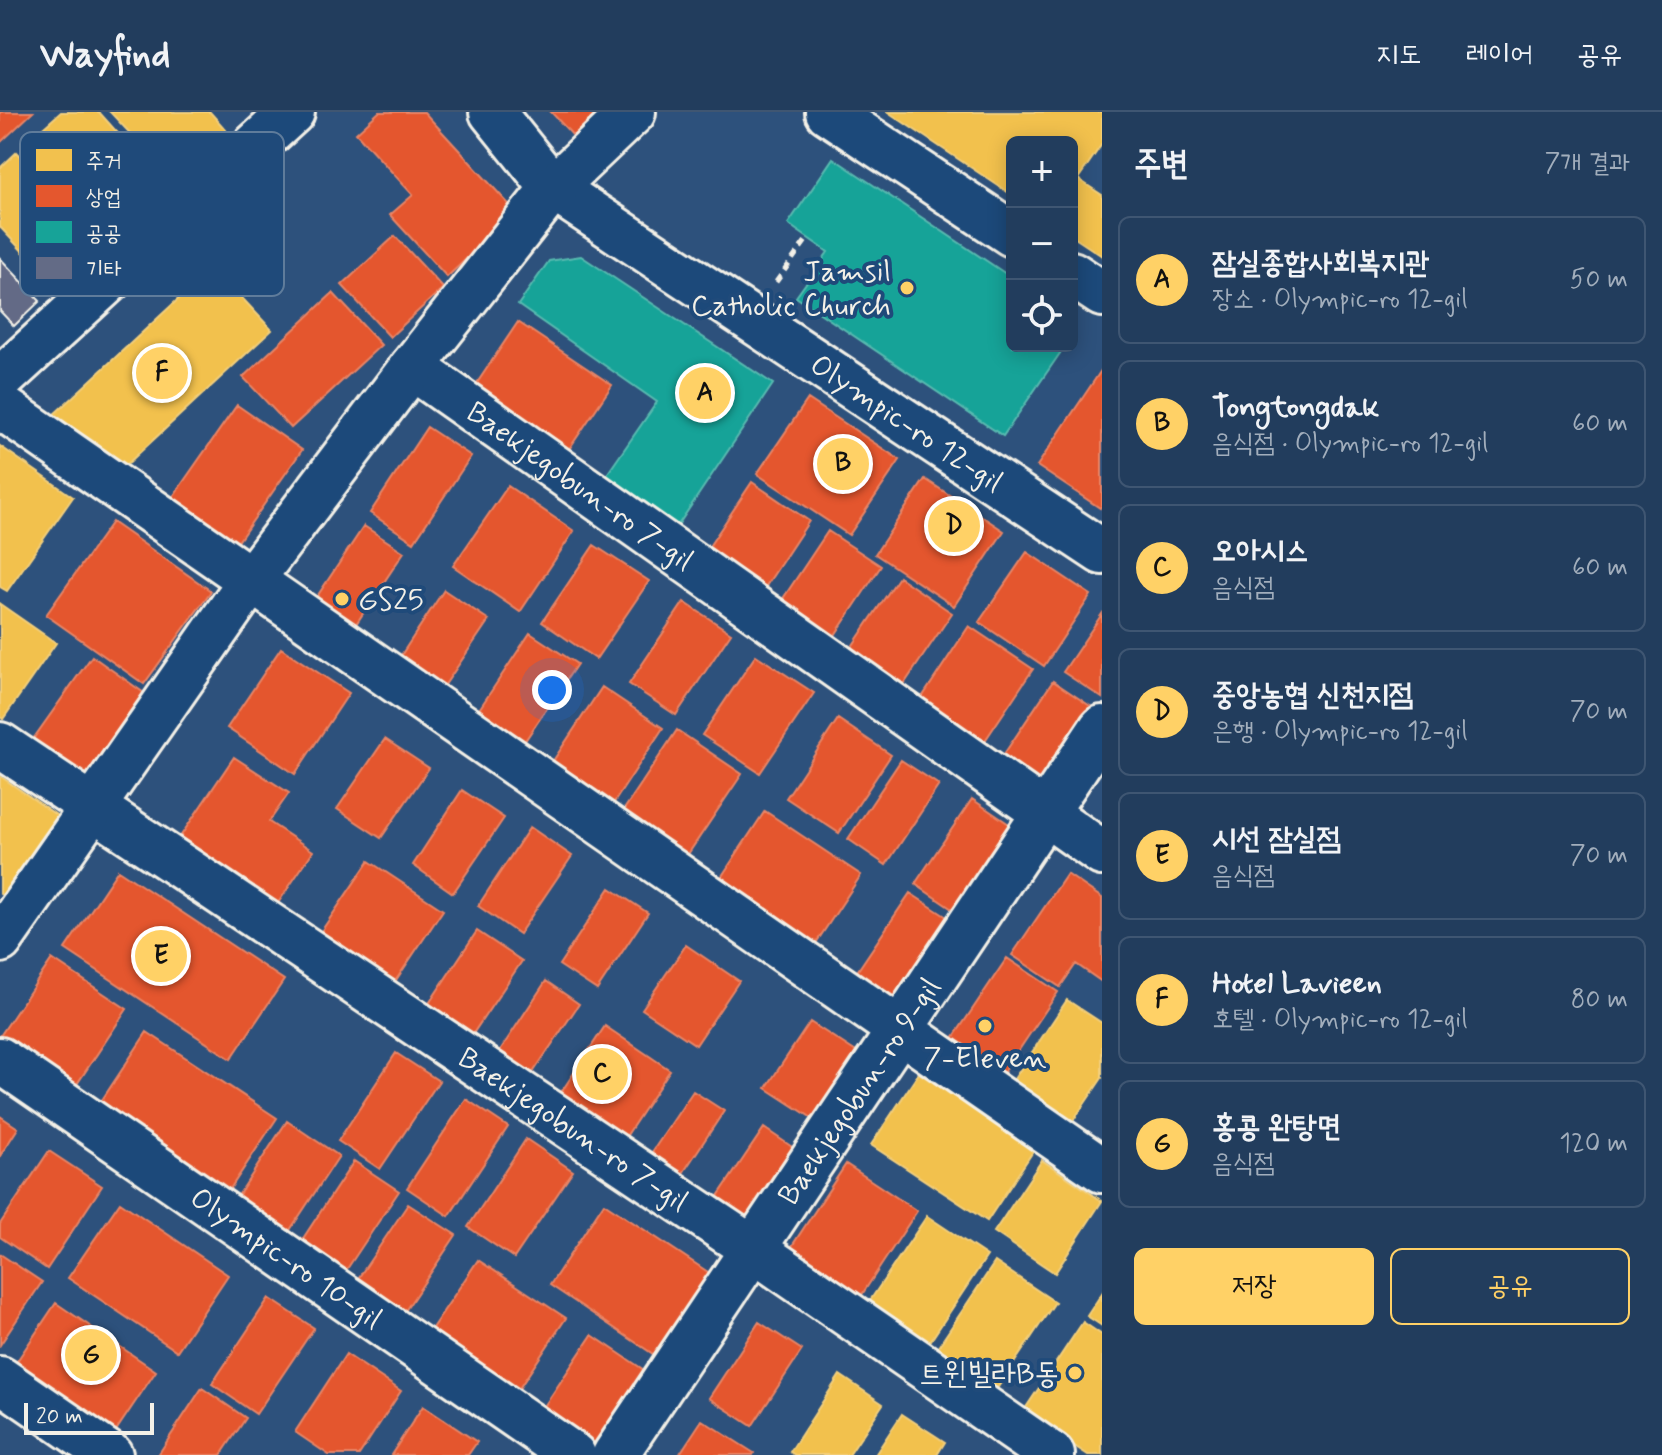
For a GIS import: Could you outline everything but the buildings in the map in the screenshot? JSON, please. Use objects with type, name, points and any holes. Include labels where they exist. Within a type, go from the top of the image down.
[{"type":"street","points":[[270,132],[292,112]]},
{"type":"street","name":"Olympic-ro 12-gil","points":[[492,112],[553,188],[1102,552]]},
{"type":"street","points":[[0,940],[251,580],[412,367],[553,188],[633,112]]},
{"type":"street","points":[[828,112],[1006,230]]},
{"type":"street","points":[[1078,278],[1102,294]]},
{"type":"street","points":[[0,380],[92,296]]},
{"type":"street","name":"Baekjegobun-ro 7-gil","points":[[412,367],[1102,853]]},
{"type":"street","points":[[0,406],[1102,1170]]},
{"type":"street","name":"Baekjegobun-ro 9-gil","points":[[615,1455],[1102,728]]},
{"type":"street","name":"Baekjegobun-ro 7-gil","points":[[0,745],[753,1249],[1052,1455]]},
{"type":"street","name":"Olympic-ro 10-gil","points":[[0,1060],[573,1455]]},
{"type":"street","points":[[0,1379],[110,1455]]},
{"type":"path","points":[[776,282],[808,238]]},
{"type":"place","name":"Jamsil Catholic Church","points":[[907,288]]},
{"type":"place","name":"Hotel Lavieen","points":[[162,373]]},
{"type":"place","name":"잠실종합사회복지관","points":[[705,393]]},
{"type":"place","name":"Tongtongdak","points":[[843,464]]},
{"type":"place","name":"중앙농협 신천지점","points":[[954,526]]},
{"type":"place","name":"GS25","points":[[342,599]]},
{"type":"place","name":"시선 잠실점","points":[[161,956]]},
{"type":"place","name":"7-Eleven","points":[[985,1026]]},
{"type":"place","name":"오아시스","points":[[602,1074]]},
{"type":"place","name":"홍콩 완탕면","points":[[91,1355]]},
{"type":"place","name":"트윈빌라B동","points":[[1075,1373]]}]
